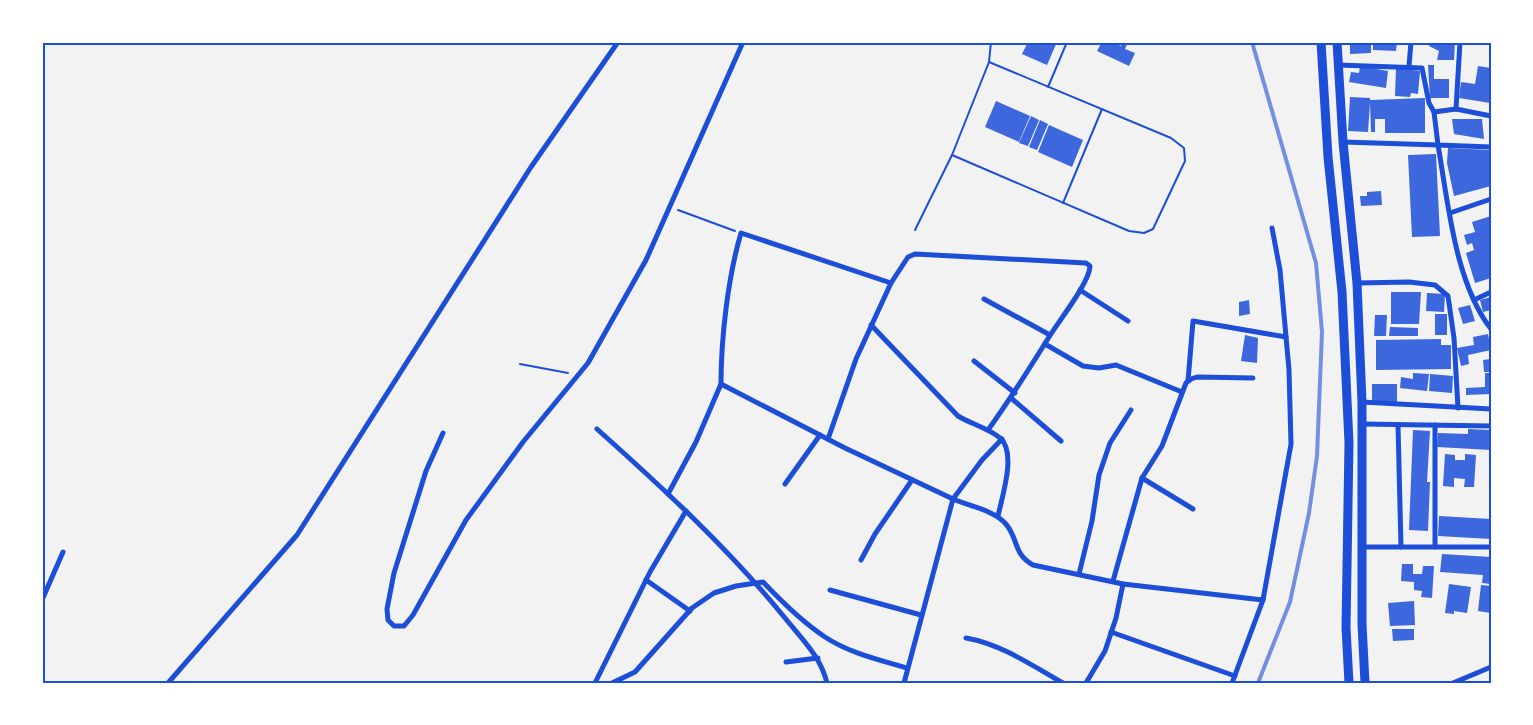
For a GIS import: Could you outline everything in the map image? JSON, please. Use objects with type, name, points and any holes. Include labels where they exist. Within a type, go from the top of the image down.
[{"type":"highway","points":[[1321,42],[1328,157],[1342,292],[1348,431],[1346,628],[1349,683]]},
{"type":"highway","points":[[1337,42],[1343,142],[1358,283],[1362,402],[1362,624],[1365,683]]},
{"type":"street","points":[[168,683],[297,535],[531,167],[618,42]]},
{"type":"street","points":[[443,433],[426,471],[394,573],[387,609],[388,620],[394,626],[404,626],[413,615],[466,520],[523,442],[588,363],[646,260],[743,42]]},
{"type":"street","points":[[1409,66],[1412,42]]},
{"type":"street","points":[[1456,109],[1460,42]]},
{"type":"street","points":[[1337,65],[1422,68],[1429,103],[1434,112],[1454,236],[1470,293],[1491,329]]},
{"type":"street","points":[[1434,112],[1456,109],[1491,116]]},
{"type":"street","points":[[1343,142],[1491,147]]},
{"type":"street","points":[[1450,213],[1491,199]]},
{"type":"street","points":[[1232,683],[1263,600],[1291,444],[1286,337],[1280,270],[1272,228]]},
{"type":"street","points":[[668,494],[696,442],[721,384],[721,354],[735,253],[741,233],[891,283]]},
{"type":"street","points":[[828,440],[856,359],[891,283],[908,256],[924,254],[1086,262],[1090,266],[1090,271],[1080,290],[1016,393],[988,430]]},
{"type":"street","points":[[1358,283],[1409,282],[1435,285],[1448,296],[1454,338],[1458,408]]},
{"type":"street","points":[[1080,290],[1128,321]]},
{"type":"street","points":[[1474,300],[1491,292]]},
{"type":"street","points":[[984,299],[1050,335]]},
{"type":"street","points":[[1113,581],[1142,478],[1162,446],[1188,381],[1193,321],[1286,337]]},
{"type":"street","points":[[871,325],[958,416],[988,430],[1002,439],[1008,447],[1008,463],[998,516]]},
{"type":"street","points":[[1045,344],[1083,366],[1098,368],[1116,365],[1182,392]]},
{"type":"street","points":[[974,361],[1016,393]]},
{"type":"street","points":[[1188,381],[1197,377],[1253,378]]},
{"type":"street","points":[[721,384],[828,440],[953,500],[998,516],[1011,531],[1017,551],[1023,560],[1033,565],[1123,584],[1263,600]]},
{"type":"street","points":[[1011,398],[1061,441]]},
{"type":"street","points":[[1362,402],[1491,409]]},
{"type":"street","points":[[1079,574],[1092,521],[1099,475],[1110,443],[1131,410]]},
{"type":"street","points":[[1362,424],[1491,426]]},
{"type":"street","points":[[1398,424],[1401,547]]},
{"type":"street","points":[[1435,425],[1435,547]]},
{"type":"street","points":[[597,429],[686,511],[757,584],[818,658],[827,683]]},
{"type":"street","points":[[785,484],[820,435]]},
{"type":"street","points":[[904,683],[953,500],[982,460],[1002,439]]},
{"type":"street","points":[[1142,478],[1192,509]]},
{"type":"street","points":[[861,560],[874,534],[912,480]]},
{"type":"street","points":[[595,683],[646,580],[686,511]]},
{"type":"street","points":[[1362,547],[1491,547]]},
{"type":"street","points":[[42,600],[63,552]]},
{"type":"street","points":[[646,580],[690,611]]},
{"type":"street","points":[[612,683],[634,672],[690,611],[714,593],[736,586],[762,582],[799,617],[826,638],[851,650],[907,668]]},
{"type":"street","points":[[1086,683],[1105,651],[1123,584]]},
{"type":"street","points":[[830,590],[921,615]]},
{"type":"street","points":[[1111,632],[1235,676]]},
{"type":"street","points":[[966,638],[981,640],[1063,683]]},
{"type":"street","points":[[786,662],[818,658]]},
{"type":"street","points":[[1453,683],[1491,667]]},
{"type":"street","points":[[1470,676],[1473,683]]},
{"type":"lane","points":[[915,230],[952,155],[989,62],[991,42]]},
{"type":"lane","points":[[1048,87],[1066,42]]},
{"type":"lane","points":[[952,155],[1129,231],[1144,233],[1153,229],[1185,161],[1184,148],[1171,138],[989,62]]},
{"type":"lane","points":[[1063,203],[1102,109]]},
{"type":"path","points":[[675,209],[741,233]]},
{"type":"path","points":[[520,364],[577,375]]},
{"type":"building","points":[[1028,42],[1057,42],[1047,65],[1022,54]]},
{"type":"building","points":[[1102,42],[1112,42],[1121,46],[1123,42],[1128,42],[1125,49],[1135,53],[1129,66],[1097,51]]},
{"type":"building","points":[[1350,42],[1371,42],[1371,53],[1350,54]]},
{"type":"building","points":[[1373,42],[1397,42],[1396,51],[1373,50]]},
{"type":"building","points":[[1429,42],[1455,42],[1454,60],[1437,60],[1439,51],[1429,46]]},
{"type":"building","points":[[1428,65],[1434,65],[1434,79],[1449,79],[1449,98],[1430,98]]},
{"type":"building","points":[[1360,66],[1388,71],[1386,88],[1349,82],[1351,72],[1359,73]]},
{"type":"building","points":[[1478,66],[1491,68],[1490,103],[1459,98],[1461,82],[1475,84]]},
{"type":"building","points":[[1396,68],[1420,71],[1418,94],[1411,93],[1410,97],[1395,96]]},
{"type":"building","points":[[1350,97],[1370,98],[1370,100],[1425,98],[1425,133],[1385,133],[1385,119],[1375,119],[1375,132],[1371,132],[1370,103],[1368,132],[1348,131]]},
{"type":"building","points":[[996,101],[1030,116],[1019,142],[985,127]]},
{"type":"building","points":[[1031,116],[1039,120],[1028,146],[1019,143]]},
{"type":"building","points":[[1452,119],[1482,119],[1484,139],[1454,134]]},
{"type":"building","points":[[1040,120],[1048,124],[1037,150],[1029,147]]},
{"type":"building","points":[[1049,125],[1083,140],[1072,167],[1038,152]]},
{"type":"building","points":[[1448,148],[1491,150],[1491,186],[1454,196],[1447,163]]},
{"type":"building","points":[[1436,154],[1440,236],[1412,237],[1408,155]]},
{"type":"building","points":[[1381,191],[1382,205],[1361,206],[1360,196],[1367,196],[1367,192]]},
{"type":"building","points":[[1491,216],[1491,278],[1475,283],[1466,253],[1474,250],[1472,243],[1467,245],[1464,235],[1475,232],[1472,222]]},
{"type":"building","points":[[1391,292],[1421,292],[1419,324],[1391,324]]},
{"type":"building","points":[[1427,293],[1445,294],[1444,312],[1426,311]]},
{"type":"building","points":[[1491,297],[1491,310],[1483,312],[1480,300]]},
{"type":"building","points":[[1249,300],[1250,314],[1239,316],[1239,302]]},
{"type":"building","points":[[1470,305],[1475,321],[1463,324],[1458,308]]},
{"type":"building","points":[[1435,314],[1447,314],[1447,335],[1435,335]]},
{"type":"building","points":[[1375,315],[1387,315],[1386,336],[1374,336]]},
{"type":"building","points":[[1390,327],[1418,328],[1418,336],[1389,336]]},
{"type":"building","points":[[1488,334],[1491,350],[1468,355],[1469,364],[1461,366],[1457,348],[1474,345],[1473,337]]},
{"type":"building","points":[[1245,335],[1258,338],[1257,363],[1241,361]]},
{"type":"building","points":[[1441,339],[1441,345],[1451,345],[1451,369],[1376,370],[1376,340]]},
{"type":"building","points":[[1491,359],[1491,372],[1484,372],[1483,360]]},
{"type":"building","points":[[1413,373],[1429,374],[1427,391],[1400,388],[1401,377],[1413,379]]},
{"type":"building","points":[[1485,373],[1491,373],[1491,394],[1466,395],[1466,388],[1485,387]]},
{"type":"building","points":[[1430,374],[1453,376],[1452,393],[1429,391]]},
{"type":"building","points":[[1372,384],[1397,384],[1397,402],[1372,401]]},
{"type":"building","points":[[1468,429],[1491,430],[1491,450],[1437,447],[1438,433],[1468,434]]},
{"type":"building","points":[[1413,430],[1430,431],[1427,482],[1430,482],[1428,531],[1409,530]]},
{"type":"building","points":[[1445,454],[1455,455],[1455,460],[1465,460],[1465,454],[1476,455],[1474,487],[1464,487],[1465,479],[1454,478],[1454,487],[1443,486]]},
{"type":"building","points":[[1439,516],[1491,519],[1491,539],[1438,536]]},
{"type":"building","points":[[1442,554],[1491,557],[1491,584],[1482,583],[1483,575],[1440,572]]},
{"type":"building","points":[[1402,564],[1413,564],[1413,574],[1422,574],[1423,566],[1434,566],[1432,598],[1421,597],[1422,591],[1414,590],[1414,582],[1401,581]]},
{"type":"building","points":[[1449,584],[1471,587],[1467,613],[1454,611],[1454,614],[1445,613]]},
{"type":"building","points":[[1481,585],[1491,586],[1491,613],[1478,611]]},
{"type":"building","points":[[1414,601],[1415,625],[1390,626],[1388,603]]},
{"type":"building","points":[[1392,629],[1414,629],[1414,640],[1393,641]]},
{"type":"railway","points":[[1252,42],[1316,263],[1322,332],[1317,456],[1309,513],[1290,602],[1258,683]]}]
